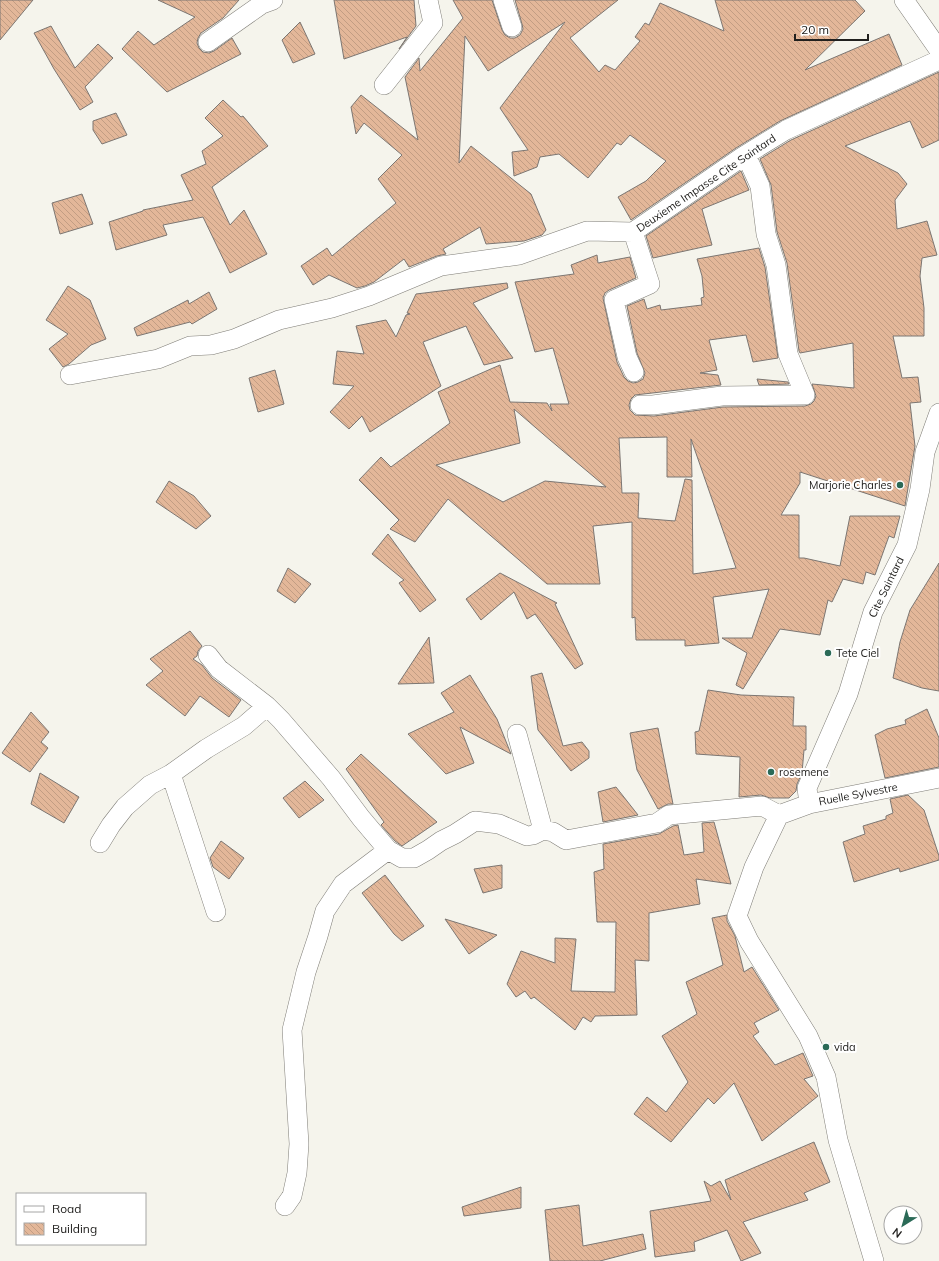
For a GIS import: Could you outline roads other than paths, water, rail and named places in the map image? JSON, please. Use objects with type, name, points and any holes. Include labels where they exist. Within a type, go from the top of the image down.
[{"type":"street","points":[[208,42],[262,4],[273,0]]},
{"type":"street","points":[[384,85],[433,23],[428,0]]},
{"type":"street","points":[[503,0],[512,27]]},
{"type":"street","points":[[904,0],[939,50]]},
{"type":"street","name":"Deuxieme Impasse Cite Saintard","points":[[70,375],[158,359],[190,346],[211,345],[234,339],[279,320],[332,308],[369,296],[441,266],[519,255],[587,231],[633,232],[742,157],[786,130],[939,60]]},
{"type":"street","points":[[640,405],[653,405],[722,396],[805,395],[788,354],[776,265],[766,234],[760,186],[750,164],[742,157]]},
{"type":"street","points":[[633,232],[650,284],[614,300],[627,357],[634,372]]},
{"type":"street","name":"Cite Saintard","points":[[809,804],[807,788],[848,694],[873,612],[907,544],[920,489],[925,452],[939,413]]},
{"type":"street","points":[[208,655],[219,669],[267,706],[331,778],[361,818],[388,850],[402,858],[414,858],[475,821],[499,824],[527,836],[543,830],[553,832],[566,840],[657,823],[669,816],[677,815],[762,806],[779,815],[754,867],[737,916],[749,941],[808,1036],[826,1077],[838,1140],[874,1261]]},
{"type":"street","points":[[100,843],[111,825],[126,807],[150,785],[171,774],[206,749],[244,726],[267,706]]},
{"type":"street","points":[[517,734],[543,830]]},
{"type":"street","points":[[171,774],[216,912]]},
{"type":"street","name":"Ruelle Sylvestre","points":[[779,815],[809,804],[939,778]]},
{"type":"street","points":[[285,1206],[292,1196],[297,1173],[299,1144],[292,1030],[306,972],[325,911],[343,884],[388,850]]},
{"type":"place","name":"Marjorie Charles","points":[[900,485]]},
{"type":"place","name":"Tete Ciel","points":[[828,653]]},
{"type":"place","name":"rosemene","points":[[771,772]]},
{"type":"place","name":"vida","points":[[826,1047]]}]
